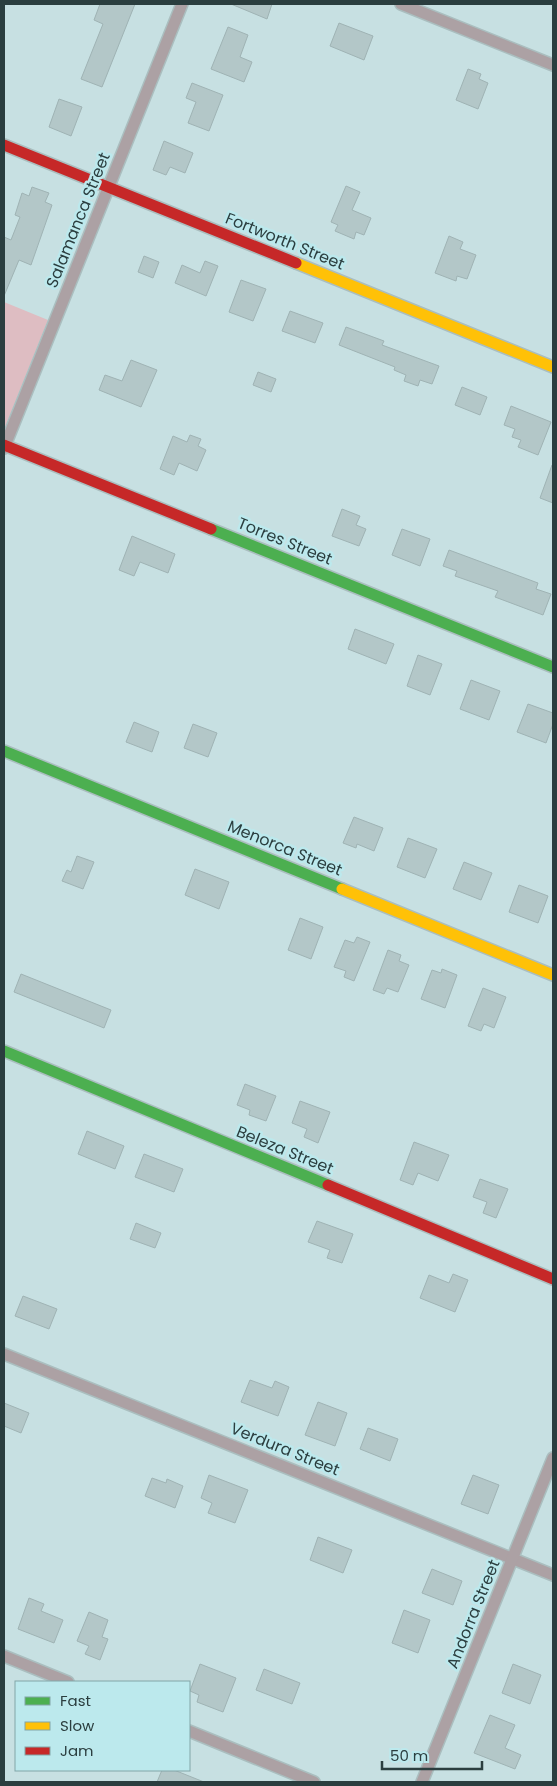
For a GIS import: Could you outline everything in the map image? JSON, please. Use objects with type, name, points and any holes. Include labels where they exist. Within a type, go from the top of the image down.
[{"type":"street","name":"Salamanca Street","points":[[4,446],[110,187],[182,4]]},
{"type":"street","points":[[401,4],[553,65]]},
{"type":"street","name":"Fortworth Street","points":[[4,145],[553,367]]},
{"type":"street","name":"Torres Street","points":[[4,446],[553,668]]},
{"type":"street","name":"Menorca Street","points":[[4,752],[553,974]]},
{"type":"street","name":"Beleza Street","points":[[4,1052],[553,1279]]},
{"type":"street","name":"Verdura Street","points":[[4,1354],[553,1575]]},
{"type":"street","name":"Andorra Street","points":[[422,1782],[514,1559],[553,1458]]},
{"type":"street","points":[[4,1656],[66,1681]]},
{"type":"street","points":[[190,1731],[314,1782]]},
{"type":"shaded area","points":[[4,302],[48,320],[4,430]]},
{"type":"building","points":[[100,4],[135,4],[102,87],[81,79],[103,24],[94,20]]},
{"type":"building","points":[[231,4],[272,4],[267,19]]},
{"type":"building","points":[[339,23],[373,36],[364,60],[330,46]]},
{"type":"building","points":[[228,27],[248,35],[240,57],[252,62],[244,82],[211,69]]},
{"type":"building","points":[[468,69],[481,74],[479,79],[488,83],[478,109],[456,100]]},
{"type":"building","points":[[192,83],[223,95],[209,131],[188,123],[196,102],[186,98]]},
{"type":"building","points":[[59,99],[82,107],[71,136],[49,127]]},
{"type":"building","points":[[164,141],[193,153],[185,173],[170,167],[166,175],[153,170]]},
{"type":"building","points":[[346,186],[360,192],[352,210],[371,218],[364,235],[356,232],[354,239],[335,231],[338,225],[331,222]]},
{"type":"building","points":[[32,187],[49,193],[45,202],[52,205],[31,265],[19,260],[4,296],[4,237],[11,240],[20,217],[15,215],[22,193],[29,196]]},
{"type":"building","points":[[449,236],[463,242],[460,249],[476,255],[467,279],[457,276],[456,281],[435,273]]},
{"type":"building","points":[[144,256],[159,262],[153,278],[138,272]]},
{"type":"building","points":[[205,261],[218,266],[206,296],[175,283],[182,265],[200,273]]},
{"type":"building","points":[[241,280],[266,289],[253,321],[229,312]]},
{"type":"building","points":[[290,311],[323,323],[315,343],[282,331]]},
{"type":"building","points":[[346,327],[384,341],[382,345],[439,366],[432,384],[420,380],[418,386],[404,381],[406,375],[394,370],[395,367],[339,345]]},
{"type":"building","points":[[131,360],[157,370],[141,407],[99,390],[105,375],[122,381]]},
{"type":"building","points":[[258,372],[276,379],[271,392],[253,385]]},
{"type":"building","points":[[462,387],[487,397],[480,415],[455,405]]},
{"type":"building","points":[[511,406],[551,422],[538,455],[518,447],[521,440],[512,437],[515,429],[504,425]]},
{"type":"building","points":[[190,435],[201,439],[198,446],[206,450],[197,471],[179,463],[174,475],[160,469],[173,436],[187,442]]},
{"type":"building","points":[[553,465],[553,503],[540,498]]},
{"type":"building","points":[[342,509],[360,516],[356,525],[366,529],[359,546],[332,536]]},
{"type":"building","points":[[402,529],[430,539],[420,566],[392,555]]},
{"type":"building","points":[[132,536],[175,554],[168,573],[140,562],[134,576],[119,570]]},
{"type":"building","points":[[449,550],[538,583],[536,589],[551,594],[543,615],[495,597],[498,591],[455,576],[457,571],[443,566]]},
{"type":"building","points":[[355,629],[394,644],[386,664],[348,649]]},
{"type":"building","points":[[418,655],[442,664],[430,695],[407,686]]},
{"type":"building","points":[[471,680],[500,691],[489,720],[460,709]]},
{"type":"building","points":[[528,704],[553,713],[553,724],[546,743],[517,732]]},
{"type":"building","points":[[134,722],[159,732],[152,752],[126,742]]},
{"type":"building","points":[[193,724],[217,733],[208,757],[184,748]]},
{"type":"building","points":[[354,817],[383,828],[374,851],[357,844],[356,848],[343,843]]},
{"type":"building","points":[[408,838],[437,849],[425,878],[397,867]]},
{"type":"building","points":[[77,856],[94,862],[83,889],[62,881],[67,870],[71,872]]},
{"type":"building","points":[[464,862],[492,873],[481,900],[453,889]]},
{"type":"building","points":[[195,869],[229,882],[219,909],[185,895]]},
{"type":"building","points":[[519,885],[548,896],[538,923],[509,912]]},
{"type":"building","points":[[300,918],[323,927],[311,959],[288,950]]},
{"type":"building","points":[[357,937],[370,942],[354,981],[344,977],[346,971],[334,967],[345,940],[354,943]]},
{"type":"building","points":[[388,950],[401,955],[399,961],[409,965],[398,992],[387,988],[384,994],[373,990]]},
{"type":"building","points":[[442,969],[457,975],[445,1008],[421,999],[432,970],[441,973]]},
{"type":"building","points":[[21,974],[111,1010],[104,1028],[14,992]]},
{"type":"building","points":[[483,988],[506,997],[494,1028],[484,1024],[481,1031],[468,1026]]},
{"type":"building","points":[[245,1084],[276,1096],[266,1121],[249,1115],[250,1110],[237,1105]]},
{"type":"building","points":[[300,1101],[330,1112],[318,1143],[304,1137],[307,1129],[292,1123]]},
{"type":"building","points":[[87,1131],[124,1146],[115,1169],[78,1154]]},
{"type":"building","points":[[414,1142],[449,1155],[438,1181],[418,1173],[413,1185],[400,1180]]},
{"type":"building","points":[[144,1154],[183,1169],[174,1192],[135,1177]]},
{"type":"building","points":[[480,1179],[508,1189],[496,1218],[483,1213],[487,1202],[473,1197]]},
{"type":"building","points":[[317,1221],[353,1234],[342,1263],[327,1258],[330,1250],[308,1242]]},
{"type":"building","points":[[136,1223],[161,1233],[155,1248],[130,1239]]},
{"type":"building","points":[[453,1274],[468,1280],[455,1312],[420,1298],[429,1275],[449,1283]]},
{"type":"building","points":[[23,1296],[57,1309],[49,1329],[15,1316]]},
{"type":"building","points":[[250,1380],[272,1388],[275,1381],[289,1387],[278,1416],[241,1402]]},
{"type":"building","points":[[318,1402],[347,1413],[335,1446],[305,1435]]},
{"type":"building","points":[[4,1403],[29,1413],[21,1433],[4,1426]]},
{"type":"building","points":[[368,1428],[398,1439],[390,1461],[360,1449]]},
{"type":"building","points":[[209,1475],[248,1490],[235,1523],[208,1513],[212,1503],[201,1498]]},
{"type":"building","points":[[473,1475],[499,1485],[488,1514],[461,1504]]},
{"type":"building","points":[[152,1478],[166,1483],[167,1479],[183,1486],[175,1508],[145,1496]]},
{"type":"building","points":[[318,1537],[352,1550],[343,1573],[310,1560]]},
{"type":"building","points":[[432,1569],[462,1581],[453,1605],[422,1593]]},
{"type":"building","points":[[29,1598],[44,1604],[41,1611],[63,1620],[54,1643],[18,1629]]},
{"type":"building","points":[[404,1610],[430,1620],[418,1653],[392,1643]]},
{"type":"building","points":[[89,1612],[108,1620],[102,1637],[108,1639],[100,1660],[85,1654],[89,1646],[77,1641]]},
{"type":"building","points":[[200,1664],[236,1678],[223,1712],[197,1702],[199,1695],[190,1691]]},
{"type":"building","points":[[513,1664],[541,1675],[530,1704],[502,1693]]},
{"type":"building","points":[[264,1669],[300,1683],[292,1704],[256,1690]]},
{"type":"building","points":[[490,1715],[515,1725],[505,1748],[521,1755],[515,1769],[474,1753]]},
{"type":"building","points":[[162,1771],[176,1771],[204,1782],[157,1782]]},
{"type":"traffic: fast","points":[[211,529],[553,667]]},
{"type":"traffic: fast","points":[[4,751],[342,889]]},
{"type":"traffic: fast","points":[[4,1051],[328,1185]]},
{"type":"traffic: slow","points":[[296,263],[553,367]]},
{"type":"traffic: slow","points":[[342,889],[553,975]]},
{"type":"traffic: jam","points":[[4,145],[296,263]]},
{"type":"traffic: jam","points":[[4,445],[211,529]]},
{"type":"traffic: jam","points":[[328,1185],[553,1279]]}]
